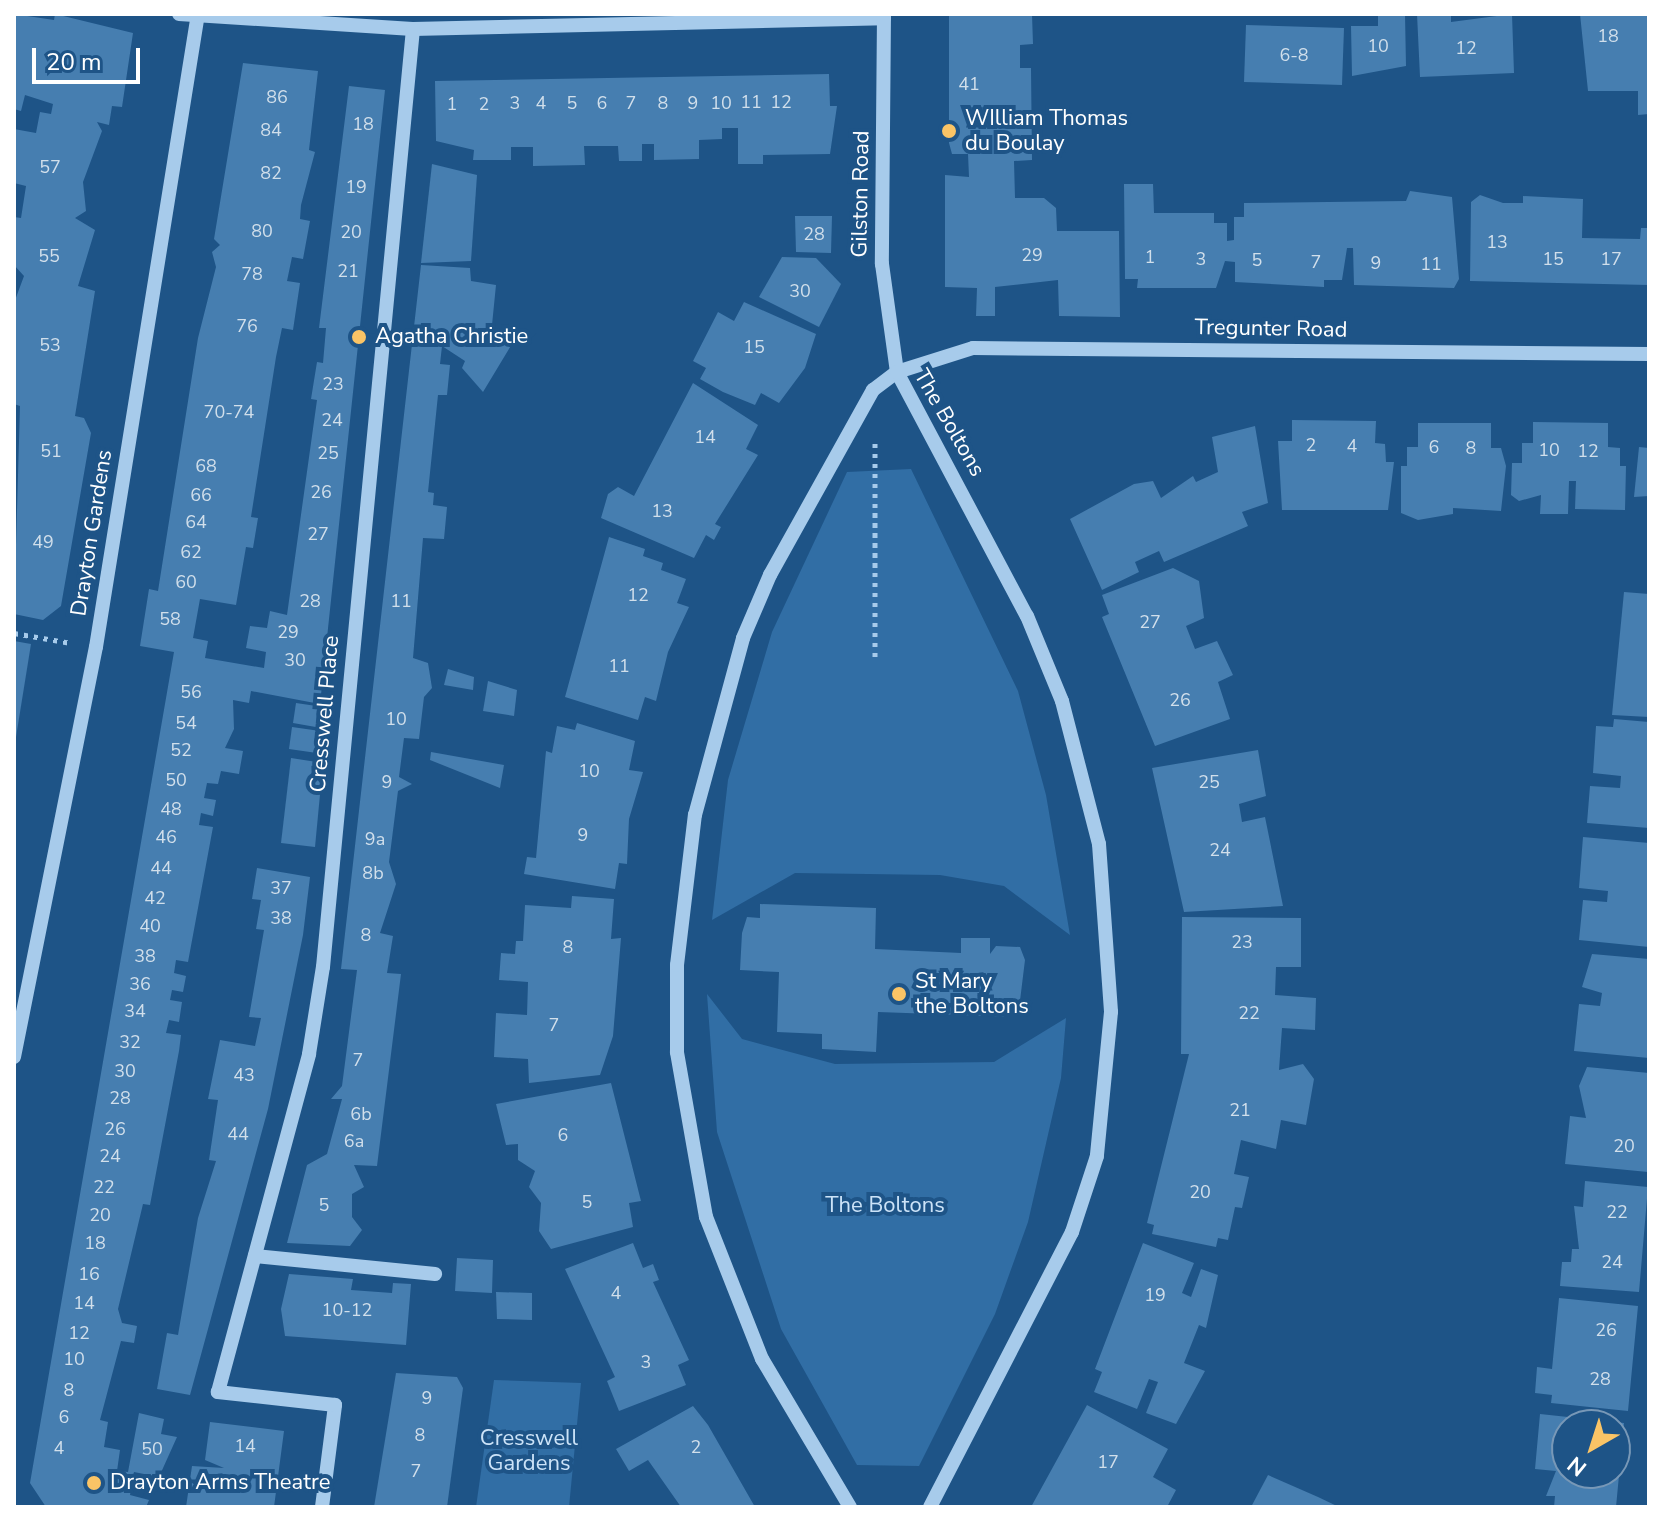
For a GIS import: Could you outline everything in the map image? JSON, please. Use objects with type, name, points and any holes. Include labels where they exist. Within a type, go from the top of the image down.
[{"type":"street","points":[[179,14],[413,29],[617,19],[884,16]]},
{"type":"street","name":"Drayton Gardens","points":[[14,1057],[96,647],[198,16]]},
{"type":"street","name":"Gilston Road","points":[[884,16],[882,264],[897,372]]},
{"type":"street","name":"Cresswell Place","points":[[322,1507],[335,1405],[218,1392],[309,1054],[323,967],[413,29]]},
{"type":"street","name":"Tregunter Road","points":[[897,372],[973,348],[1649,354]]},
{"type":"street","name":"The Boltons","points":[[850,1507],[762,1359],[706,1217],[677,1052],[677,965],[695,815],[743,638],[848,427],[873,390],[897,372],[1013,589],[1062,701],[1099,844],[1111,1012],[1097,1156],[1072,1232],[930,1507]]},
{"type":"street","points":[[255,1256],[435,1274]]},
{"type":"path","points":[[875,471],[875,657]]},
{"type":"path","points":[[14,633],[96,647]]},
{"type":"green space","points":[[911,469],[1018,691],[1046,795],[1070,935],[1004,886],[940,875],[795,873],[712,920],[728,780],[772,632],[847,472]]},
{"type":"green space","name":"The Boltons","points":[[707,994],[742,1039],[835,1064],[994,1062],[1066,1018],[1061,1078],[1028,1222],[995,1314],[919,1466],[857,1465],[781,1329],[717,1132]]},
{"type":"green space","name":"Cresswell Gardens","points":[[494,1380],[581,1383],[569,1507],[476,1507]]},
{"type":"building","points":[[14,14],[54,20],[55,14],[133,33],[122,107],[112,106],[109,125],[97,122],[102,131],[83,182],[86,211],[75,218],[95,230],[78,286],[95,291],[75,416],[84,418],[91,433],[61,606],[43,620],[14,614],[20,406],[14,404],[14,303],[24,276],[14,265],[14,217],[21,218],[26,186],[14,183],[14,129],[36,133],[40,112],[51,114],[53,104],[25,95],[21,111],[14,109]]},
{"type":"building","points":[[949,14],[1032,14],[1033,44],[1020,45],[1020,68],[1031,68],[1032,160],[1014,161],[1015,198],[1044,198],[1056,208],[1057,231],[1119,231],[1120,317],[1059,316],[1058,280],[995,287],[995,316],[976,316],[977,288],[945,287],[945,175],[969,177],[968,154],[952,154],[949,143]]},
{"type":"building","points":[[1378,14],[1405,14],[1406,66],[1352,76],[1351,26],[1378,26]]},
{"type":"building","points":[[1417,14],[1451,14],[1451,22],[1512,14],[1514,73],[1420,77]]},
{"type":"building","points":[[1580,14],[1649,14],[1649,114],[1638,115],[1638,91],[1588,91]]},
{"type":"building","points":[[1246,25],[1344,28],[1342,85],[1244,82]]},
{"type":"building","points":[[243,63],[318,71],[309,150],[315,152],[301,205],[300,219],[310,221],[303,259],[292,257],[287,281],[300,283],[293,330],[282,328],[276,357],[251,517],[258,518],[253,548],[246,547],[236,605],[200,599],[193,638],[208,641],[205,658],[264,668],[266,652],[246,648],[250,626],[267,628],[270,611],[287,615],[317,400],[311,399],[317,362],[323,363],[326,328],[319,328],[349,86],[385,90],[320,704],[251,691],[249,703],[233,700],[234,729],[225,748],[243,751],[239,774],[221,771],[218,784],[207,783],[204,798],[216,800],[213,816],[201,813],[199,825],[213,827],[188,962],[176,960],[174,973],[186,976],[183,992],[172,990],[170,1000],[182,1002],[179,1022],[169,1020],[166,1033],[181,1035],[179,1051],[150,1205],[143,1204],[118,1309],[122,1323],[137,1326],[134,1343],[121,1341],[100,1420],[108,1422],[104,1447],[120,1450],[117,1471],[128,1472],[139,1413],[164,1419],[161,1434],[177,1437],[159,1477],[134,1472],[130,1495],[149,1500],[146,1507],[46,1507],[30,1483],[174,652],[140,646],[149,589],[158,591],[198,338],[216,267],[212,252],[220,245],[214,239]]},
{"type":"building","points":[[829,74],[830,106],[837,106],[830,154],[763,155],[763,164],[738,164],[738,128],[722,128],[722,139],[699,140],[699,159],[654,160],[654,144],[642,144],[642,161],[619,161],[618,146],[584,146],[585,165],[533,166],[533,147],[511,147],[511,160],[473,160],[474,150],[436,141],[435,81]]},
{"type":"building","points":[[432,164],[477,175],[471,261],[421,263]]},
{"type":"building","points":[[1124,184],[1153,184],[1154,213],[1214,213],[1214,223],[1227,223],[1227,241],[1234,240],[1234,217],[1244,217],[1244,203],[1406,201],[1410,191],[1452,197],[1459,279],[1454,288],[1354,285],[1353,248],[1347,248],[1342,280],[1324,280],[1324,287],[1235,282],[1235,262],[1225,261],[1216,288],[1137,288],[1138,279],[1125,279]]},
{"type":"building","points":[[1480,195],[1503,203],[1523,203],[1523,196],[1583,199],[1582,238],[1640,239],[1641,228],[1649,228],[1649,285],[1470,281],[1471,202]]},
{"type":"building","points":[[795,216],[832,216],[831,253],[796,252]]},
{"type":"building","points":[[782,257],[816,258],[841,284],[819,327],[759,297]]},
{"type":"building","points":[[421,265],[470,268],[471,281],[496,285],[491,335],[515,339],[483,392],[462,368],[465,361],[442,346],[440,364],[450,365],[447,395],[438,395],[428,492],[434,493],[433,505],[447,507],[444,539],[423,538],[413,658],[428,663],[432,688],[424,697],[419,739],[404,738],[399,777],[412,784],[398,791],[389,862],[396,884],[380,933],[393,936],[387,973],[401,974],[377,1166],[354,1165],[364,1187],[352,1194],[352,1217],[362,1230],[350,1246],[287,1243],[307,1165],[327,1154],[342,1099],[331,1099],[342,1086],[357,970],[341,969]]},
{"type":"building","points":[[744,302],[816,334],[805,368],[779,403],[761,393],[755,405],[723,392],[700,379],[706,368],[693,361],[718,312],[734,321]]},
{"type":"building","points":[[693,383],[758,425],[746,449],[758,455],[715,524],[721,527],[714,540],[706,535],[694,558],[601,518],[608,494],[618,487],[634,496]]},
{"type":"building","points":[[1292,420],[1376,421],[1375,443],[1385,444],[1386,462],[1394,462],[1388,510],[1282,510],[1278,441],[1292,441]]},
{"type":"building","points":[[1533,422],[1608,423],[1608,447],[1620,448],[1620,466],[1626,466],[1625,510],[1575,509],[1576,481],[1569,481],[1568,514],[1540,514],[1541,495],[1519,501],[1511,495],[1512,463],[1522,463],[1522,443],[1533,443]]},
{"type":"building","points":[[1418,423],[1491,423],[1491,448],[1501,448],[1506,466],[1501,511],[1453,508],[1453,514],[1418,520],[1401,513],[1401,466],[1407,466],[1407,447],[1418,447]]},
{"type":"building","points":[[1255,426],[1268,503],[1242,512],[1248,526],[1164,562],[1159,551],[1135,562],[1139,572],[1102,590],[1070,519],[1134,484],[1153,481],[1161,498],[1193,476],[1196,482],[1218,472],[1212,437]]},
{"type":"building","points":[[1639,447],[1649,448],[1649,496],[1634,497]]},
{"type":"building","points":[[609,537],[645,549],[643,556],[663,563],[661,570],[686,579],[677,603],[689,607],[668,652],[656,701],[645,697],[638,720],[565,697]]},
{"type":"building","points":[[1173,568],[1199,581],[1204,618],[1186,626],[1195,649],[1217,641],[1233,675],[1218,682],[1230,719],[1155,746],[1102,617],[1109,614],[1102,595]]},
{"type":"building","points":[[1624,592],[1649,594],[1649,717],[1612,715]]},
{"type":"building","points":[[14,641],[31,644],[16,737],[14,737]]},
{"type":"building","points":[[448,669],[474,677],[473,690],[444,685]]},
{"type":"building","points":[[488,681],[517,690],[514,716],[483,711]]},
{"type":"building","points":[[296,703],[330,708],[327,729],[293,723]]},
{"type":"building","points":[[1614,719],[1649,722],[1649,828],[1587,823],[1590,786],[1620,788],[1621,776],[1593,773],[1596,726],[1613,727]]},
{"type":"building","points":[[577,723],[635,741],[629,770],[643,772],[629,819],[627,864],[619,863],[615,889],[524,874],[527,857],[536,858],[546,751],[552,753],[557,726],[575,730]]},
{"type":"building","points":[[292,727],[327,732],[324,754],[289,749]]},
{"type":"building","points":[[1258,750],[1266,796],[1239,804],[1242,822],[1265,817],[1283,906],[1184,912],[1152,768]]},
{"type":"building","points":[[431,752],[504,765],[500,788],[430,760]]},
{"type":"building","points":[[291,758],[323,763],[315,847],[281,843]]},
{"type":"building","points":[[1583,837],[1649,843],[1649,947],[1579,940],[1583,900],[1607,902],[1608,891],[1579,888]]},
{"type":"building","points":[[257,868],[310,877],[303,935],[268,1109],[190,1395],[157,1389],[167,1333],[178,1335],[198,1218],[216,1161],[209,1160],[218,1100],[208,1099],[220,1040],[255,1046],[261,1018],[249,1017],[264,930],[256,929],[261,900],[252,899]]},
{"type":"building","points":[[572,896],[614,899],[611,939],[621,938],[613,1036],[600,1075],[529,1083],[528,1059],[494,1057],[496,1013],[527,1015],[528,982],[499,980],[501,953],[515,954],[516,941],[523,941],[525,905],[571,908]]},
{"type":"building","name":"St Mary the Boltons","points":[[760,904],[876,908],[875,949],[961,953],[961,938],[990,938],[990,954],[996,946],[1020,947],[1025,960],[1018,1017],[878,1012],[876,1052],[822,1049],[822,1034],[777,1032],[779,972],[740,970],[742,933],[747,917],[760,918]]},
{"type":"building","points":[[1182,917],[1301,918],[1301,967],[1276,967],[1275,995],[1316,998],[1315,1030],[1282,1028],[1279,1070],[1303,1064],[1314,1079],[1306,1125],[1281,1120],[1276,1149],[1241,1140],[1234,1174],[1249,1177],[1242,1208],[1235,1207],[1228,1240],[1218,1238],[1216,1247],[1152,1234],[1154,1225],[1147,1223],[1189,1054],[1181,1054]]},
{"type":"building","points":[[1592,954],[1649,959],[1649,1058],[1574,1051],[1579,1004],[1600,1006],[1602,993],[1582,987]]},
{"type":"building","points":[[1587,1067],[1649,1073],[1648,1172],[1565,1164],[1570,1116],[1586,1118],[1579,1086]]},
{"type":"building","points":[[611,1083],[641,1201],[629,1203],[633,1227],[551,1249],[539,1231],[541,1203],[529,1187],[535,1171],[518,1160],[518,1144],[506,1145],[496,1104]]},
{"type":"building","points":[[1585,1181],[1648,1187],[1639,1292],[1560,1286],[1562,1262],[1571,1262],[1572,1249],[1579,1249],[1574,1206],[1583,1207]]},
{"type":"building","points":[[633,1243],[643,1268],[653,1264],[659,1280],[653,1282],[689,1360],[678,1365],[686,1385],[619,1411],[607,1381],[615,1377],[565,1269]]},
{"type":"building","points":[[1143,1243],[1194,1263],[1182,1293],[1191,1297],[1201,1269],[1218,1275],[1206,1328],[1199,1325],[1184,1363],[1205,1371],[1176,1424],[1146,1413],[1158,1382],[1149,1379],[1137,1409],[1094,1392],[1102,1372],[1095,1369]]},
{"type":"building","points":[[457,1258],[493,1260],[492,1293],[455,1291]]},
{"type":"building","points":[[289,1274],[353,1279],[351,1290],[392,1293],[393,1283],[411,1284],[406,1345],[285,1336],[281,1309]]},
{"type":"building","points":[[496,1292],[532,1293],[532,1320],[497,1319]]},
{"type":"building","points":[[1559,1298],[1638,1306],[1628,1409],[1551,1403],[1552,1395],[1535,1393],[1537,1367],[1552,1369]]},
{"type":"building","points":[[396,1373],[457,1377],[463,1388],[447,1507],[374,1507]]},
{"type":"building","points":[[1087,1405],[1168,1449],[1153,1477],[1176,1490],[1167,1507],[1031,1507]]},
{"type":"building","points":[[693,1406],[708,1425],[755,1507],[681,1507],[648,1460],[629,1471],[616,1449]]},
{"type":"building","points":[[1540,1414],[1551,1415],[1551,1471],[1535,1469]]},
{"type":"building","points":[[210,1422],[284,1431],[274,1507],[186,1507],[192,1466],[224,1468],[205,1460]]},
{"type":"building","points":[[1268,1475],[1318,1497],[1339,1507],[1251,1507]]},
{"type":"building","points":[[1551,1484],[1551,1489],[1618,1489],[1616,1507],[1554,1507],[1555,1496],[1546,1496]]},
{"type":"place","name":"WIlliam Thomas du Boulay","points":[[949,131]]},
{"type":"place","name":"Agatha Christie","points":[[359,337]]},
{"type":"place","name":"St Mary the Boltons","points":[[899,994]]},
{"type":"place","name":"Drayton Arms Theatre","points":[[94,1483]]}]
